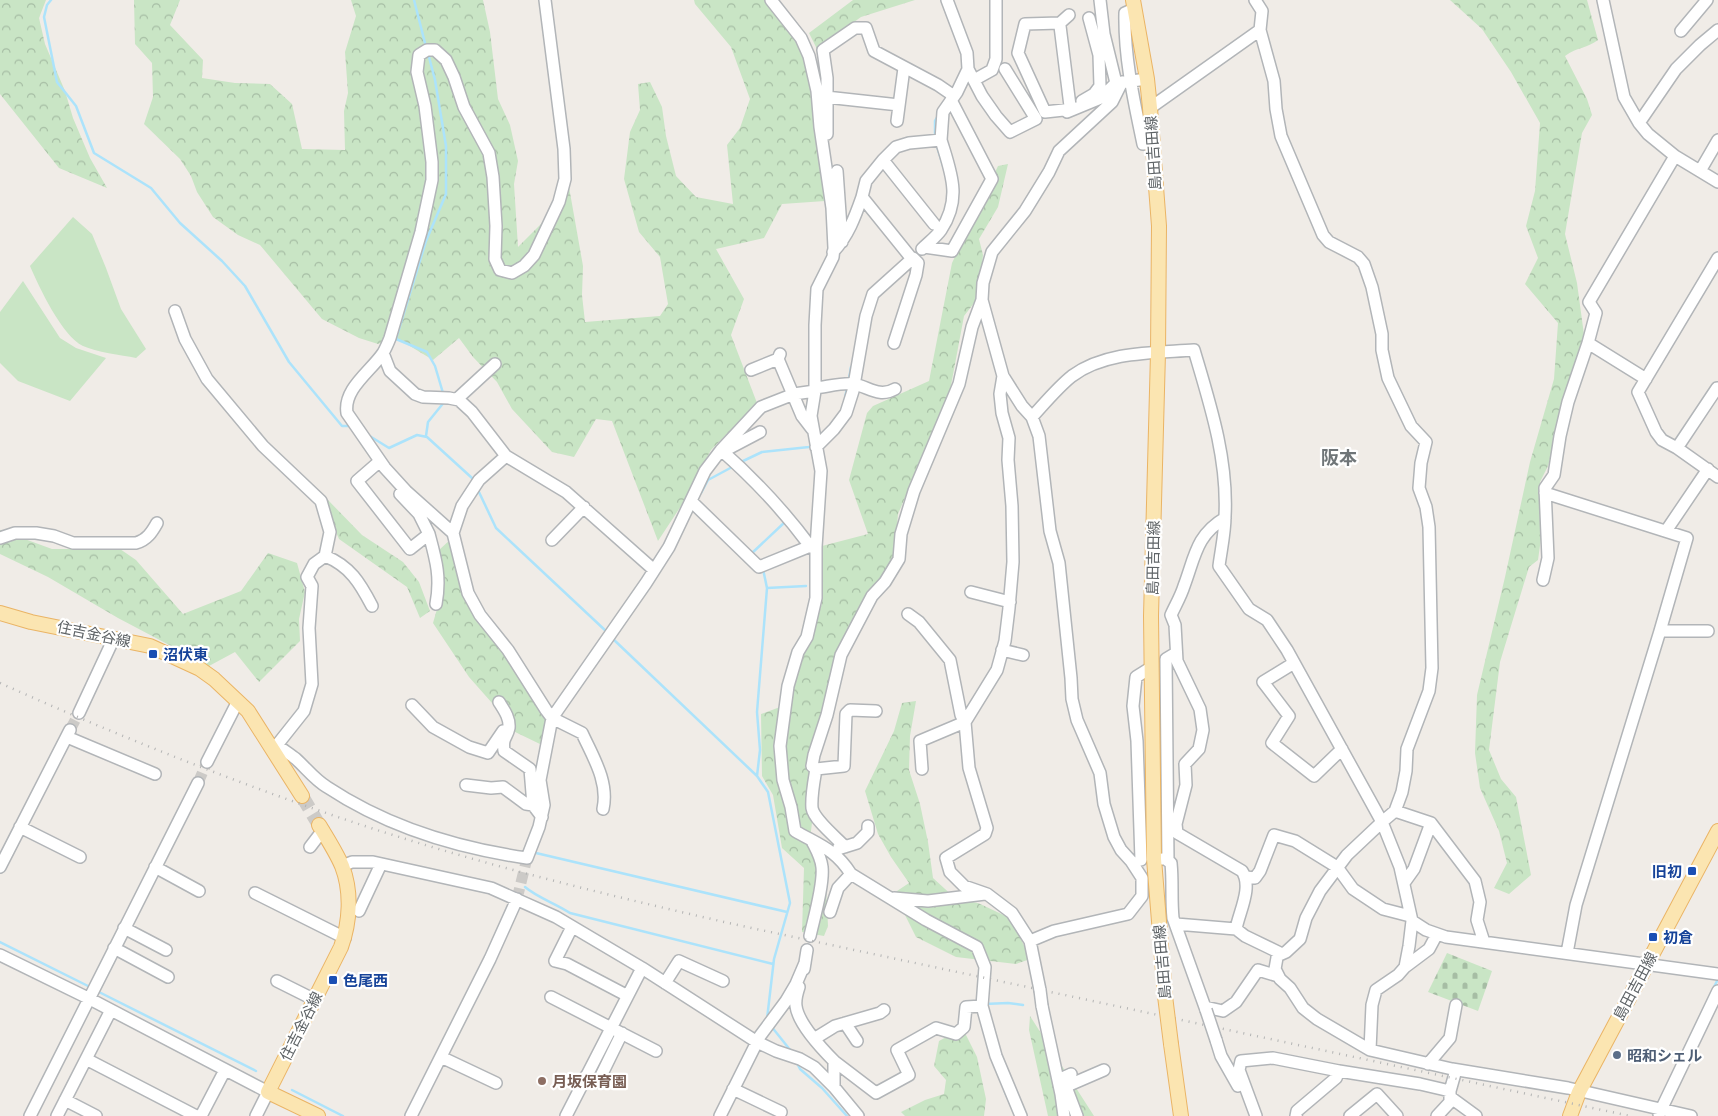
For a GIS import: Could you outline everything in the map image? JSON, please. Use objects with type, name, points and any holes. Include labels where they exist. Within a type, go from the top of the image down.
[{"type":"main road","name":"島田吉田線","points":[[1133,4],[1132,81],[1150,108],[1159,226],[1158,353],[1151,616],[1149,860],[1170,1044],[1181,1116]]},
{"type":"main road","name":"住吉金谷線","points":[[0,613],[31,622],[150,646],[200,669],[238,701],[256,721],[275,747],[302,796]]},
{"type":"main road","name":"住吉金谷線","points":[[268,1092],[345,938],[349,904],[342,866],[321,827]]},
{"type":"main road","name":"島田吉田線","points":[[1570,1116],[1580,1092],[1718,831]]},
{"type":"main road","points":[[268,1092],[314,1115]]},
{"type":"street","points":[[436,604],[439,579],[429,534],[419,514],[377,463],[364,438],[347,413],[346,405],[351,392],[383,353],[390,338],[406,289],[421,232],[432,180],[432,162],[425,106],[417,72],[419,55],[427,50],[435,50],[446,60],[454,76],[464,106],[489,153],[493,177],[496,226],[495,259],[500,270],[512,273],[524,266],[534,255],[559,202],[565,179],[564,149],[545,0]]},
{"type":"street","points":[[771,0],[801,38],[809,56],[816,91],[832,208],[833,252],[833,258],[817,288],[815,390],[812,416],[821,471],[813,547],[816,598],[807,637],[798,652],[788,686],[780,746],[783,780],[791,807],[795,831],[830,850],[843,862],[851,874],[926,920],[977,946],[985,967],[981,1004],[996,1056],[1021,1116]]},
{"type":"street","points":[[947,0],[967,53],[968,69],[982,96],[1010,132],[1036,119],[1073,110],[1101,98],[1132,81]]},
{"type":"street","points":[[974,80],[992,70],[996,59],[996,0]]},
{"type":"street","points":[[1100,0],[1104,34],[1132,81],[1143,144],[1153,143]]},
{"type":"street","points":[[1255,0],[1262,11],[1260,30],[1274,81],[1276,109],[1281,136],[1323,235],[1329,242],[1358,257],[1364,264],[1372,287],[1382,334],[1382,350],[1388,378],[1411,426],[1426,442],[1418,488],[1426,507],[1429,527],[1432,668],[1429,691],[1407,749],[1406,771],[1402,792],[1395,811],[1347,855],[1320,890],[1306,918],[1300,939],[1286,952],[1277,956]]},
{"type":"street","points":[[1603,0],[1624,97],[1639,123],[1648,134],[1675,156],[1718,182]]},
{"type":"street","points":[[1681,31],[1707,0]]},
{"type":"street","points":[[1713,0],[1718,4]]},
{"type":"street","points":[[1073,110],[1077,104],[1094,94],[1100,86],[1099,55],[1089,18]]},
{"type":"street","points":[[1065,19],[1070,106],[1073,110],[1045,112],[1018,52],[1025,24],[1065,19]]},
{"type":"street","points":[[826,162],[829,158],[823,50],[856,28],[866,28],[874,51],[951,96],[992,179],[952,251],[924,247]]},
{"type":"street","points":[[1150,108],[1260,30]]},
{"type":"street","points":[[1639,123],[1676,68],[1718,30]]},
{"type":"street","points":[[897,121],[904,68]]},
{"type":"street","points":[[815,440],[834,429],[846,412],[853,391],[849,384],[873,294],[911,256],[924,247],[941,230],[952,204],[953,181],[937,141],[943,112],[968,69]]},
{"type":"street","points":[[1005,69],[1036,119]]},
{"type":"street","points":[[816,769],[812,766],[814,755],[827,715],[841,655],[872,596],[885,582],[899,559],[901,534],[914,491],[959,384],[972,327],[982,300],[983,283],[992,252],[1024,211],[1049,172],[1059,151],[1132,81]]},
{"type":"street","points":[[826,96],[899,105]]},
{"type":"street","points":[[1700,171],[1718,140]]},
{"type":"street","points":[[833,252],[842,242],[855,217],[866,181],[883,160],[896,147],[909,143],[937,141]]},
{"type":"street","points":[[1543,580],[1548,558],[1545,488],[1554,475],[1568,402],[1596,313],[1589,302],[1675,156]]},
{"type":"street","points":[[883,160],[934,224]]},
{"type":"street","points":[[837,171],[842,242]]},
{"type":"street","points":[[862,197],[918,263],[916,275],[894,343]]},
{"type":"street","points":[[1718,258],[1638,392],[1656,432],[1662,440],[1677,448],[1718,477]]},
{"type":"street","points":[[982,300],[1003,376],[1032,417],[1039,436],[1050,531],[1059,563],[1072,699],[1078,720],[1100,773],[1104,804],[1114,837],[1121,850],[1149,860],[1171,863],[1173,918],[1222,1056],[1256,1116]]},
{"type":"street","points":[[176,311],[185,339],[207,379],[263,446],[321,501],[330,532],[325,556],[314,564],[307,577],[312,586],[309,628],[312,684],[304,712],[275,747],[296,759],[325,786],[360,807],[414,830],[460,844],[505,855],[527,858],[542,817],[544,805],[540,780],[552,718],[669,547],[694,503],[705,470],[760,407],[794,394],[849,384],[875,392],[888,393],[895,389]]},
{"type":"street","points":[[1588,343],[1646,379]]},
{"type":"street","points":[[1032,417],[1072,376],[1092,365],[1113,358],[1194,350],[1214,415],[1223,463],[1225,518],[1219,566],[1249,609],[1267,620],[1294,663],[1382,822],[1400,867],[1411,919],[1405,966]]},
{"type":"street","points":[[383,353],[390,371],[415,394],[424,397],[448,398],[472,412],[506,456],[566,492],[654,570]]},
{"type":"street","points":[[750,370],[779,356],[802,416],[815,440]]},
{"type":"street","points":[[448,398],[495,364]]},
{"type":"street","points":[[922,769],[920,741],[965,722],[997,670],[1002,650],[1010,602],[1013,562],[1012,506],[1008,460],[1009,438],[1002,413],[1000,394],[1003,376]]},
{"type":"street","points":[[1677,448],[1718,388]]},
{"type":"street","points":[[721,451],[760,432]]},
{"type":"street","points":[[721,451],[791,520],[813,547]]},
{"type":"street","points":[[506,456],[476,486],[462,506],[453,533],[468,593],[480,614],[508,650],[552,718],[582,733],[604,783],[604,809]]},
{"type":"street","points":[[377,463],[453,533]]},
{"type":"street","points":[[377,463],[357,481],[410,549],[429,534]]},
{"type":"street","points":[[1666,531],[1708,469]]},
{"type":"street","points":[[1545,493],[1687,538],[1576,905],[1567,953]]},
{"type":"street","points":[[694,503],[762,565],[813,547]]},
{"type":"street","points":[[552,540],[584,507]]},
{"type":"street","points":[[1225,518],[1213,525],[1196,549],[1184,588],[1171,615],[1175,625],[1177,660],[1200,709],[1203,730],[1198,749],[1185,764],[1186,785],[1176,824],[1177,833],[1242,871],[1246,877],[1245,894],[1236,929]]},
{"type":"street","points":[[0,538],[15,533],[36,533],[73,542],[136,543],[142,542],[149,536],[157,523]]},
{"type":"street","points":[[325,556],[339,562],[355,578],[372,606]]},
{"type":"street","points":[[971,592],[1010,602]]},
{"type":"street","points":[[908,614],[919,622],[950,660],[961,715],[965,722],[969,768],[987,828],[985,834],[946,858],[950,872],[964,886],[987,894],[1012,912],[1030,941],[1042,1006],[1061,1085],[1064,1116]]},
{"type":"street","points":[[1151,616],[1171,615]]},
{"type":"street","points":[[1660,631],[1708,631]]},
{"type":"street","points":[[79,713],[114,638]]},
{"type":"street","points":[[1002,650],[1023,654]]},
{"type":"street","points":[[1030,941],[1054,930],[1128,914],[1142,896],[1142,878],[1149,860],[1166,659],[1176,653]]},
{"type":"street","points":[[1294,663],[1263,682],[1289,716],[1272,743],[1314,776],[1342,749]]},
{"type":"street","points":[[1149,860],[1133,706],[1136,677],[1152,667]]},
{"type":"street","points":[[207,762],[238,701]]},
{"type":"street","points":[[499,702],[508,716],[509,727],[503,741],[504,751],[530,769],[533,805],[542,817]]},
{"type":"street","points":[[412,705],[433,727],[469,748],[488,753],[508,724]]},
{"type":"street","points":[[816,769],[844,766],[846,714],[850,710],[876,711]]},
{"type":"street","points":[[0,867],[68,733],[155,774]]},
{"type":"street","points":[[816,769],[812,810],[819,821],[845,847]]},
{"type":"street","points":[[30,1116],[198,783]]},
{"type":"street","points":[[466,785],[491,788],[503,787],[526,804],[533,805]]},
{"type":"street","points":[[1395,811],[1431,824],[1475,882],[1480,902],[1477,920],[1484,942]]},
{"type":"street","points":[[1404,883],[1414,869],[1431,824]]},
{"type":"street","points":[[807,838],[815,835],[841,848],[857,842],[868,832],[868,826]]},
{"type":"street","points":[[20,827],[80,857]]},
{"type":"street","points":[[310,847],[321,827]]},
{"type":"street","points":[[1246,877],[1255,878],[1260,872],[1274,835],[1294,841],[1337,867],[1354,890],[1383,909],[1411,919],[1426,930],[1446,937],[1718,974]]},
{"type":"street","points":[[807,838],[820,857],[822,868],[822,880],[810,936]]},
{"type":"street","points":[[342,866],[352,862],[363,861],[491,888],[556,917],[665,982],[757,1042],[814,1067],[834,1086],[858,1116]]},
{"type":"street","points":[[359,911],[381,864]]},
{"type":"street","points":[[154,867],[198,891]]},
{"type":"street","points":[[830,912],[838,888],[851,874]]},
{"type":"street","points":[[255,893],[345,938]]},
{"type":"street","points":[[892,898],[928,901],[987,894]]},
{"type":"street","points":[[411,1116],[490,959],[516,899]]},
{"type":"street","points":[[1176,924],[1236,929],[1245,936],[1278,952],[1275,970],[1303,1008],[1370,1050],[1456,1070],[1568,1088],[1660,1113],[1691,1116]]},
{"type":"street","points":[[572,926],[555,962],[567,964],[626,995]]},
{"type":"street","points":[[124,928],[166,950]]},
{"type":"street","points":[[1370,1050],[1372,1005],[1376,990],[1398,975],[1405,966],[1429,949],[1437,934]]},
{"type":"street","points":[[114,948],[168,976]]},
{"type":"street","points":[[808,950],[803,977],[796,998],[796,1008],[814,1039],[834,1061],[876,1093],[909,1075],[897,1050],[936,1028],[956,1034],[964,1027],[966,1007],[981,1004]]},
{"type":"street","points":[[0,955],[91,992],[111,1010],[268,1092],[256,1116]]},
{"type":"street","points":[[665,982],[679,961],[723,981]]},
{"type":"street","points":[[720,1116],[757,1042],[789,996],[805,963]]},
{"type":"street","points":[[566,1116],[626,995],[642,968]]},
{"type":"street","points":[[1205,1009],[1223,1011],[1236,1002],[1258,970],[1278,976]]},
{"type":"street","points":[[277,981],[315,1000]]},
{"type":"street","points":[[1660,1113],[1718,991]]},
{"type":"street","points":[[551,997],[656,1051]]},
{"type":"street","points":[[1428,1064],[1450,1038],[1456,1005]]},
{"type":"street","points":[[56,1116],[111,1010]]},
{"type":"street","points":[[814,1039],[835,1026],[880,1013],[884,1010]]},
{"type":"street","points":[[845,1023],[857,1041]]},
{"type":"street","points":[[586,1076],[598,1082],[622,1033]]},
{"type":"street","points":[[442,1057],[496,1082]]},
{"type":"street","points":[[1256,1116],[1239,1070],[1241,1061],[1273,1058],[1420,1084],[1450,1094],[1476,1116]]},
{"type":"street","points":[[86,1059],[196,1116]]},
{"type":"street","points":[[834,1061],[834,1086]]},
{"type":"street","points":[[201,1116],[225,1070]]},
{"type":"street","points":[[1061,1085],[1104,1070]]},
{"type":"street","points":[[1437,1116],[1450,1102],[1456,1070]]},
{"type":"street","points":[[1296,1116],[1297,1111],[1336,1078],[1339,1071]]},
{"type":"street","points":[[1061,1085],[1071,1074]]},
{"type":"street","points":[[1350,1116],[1377,1094],[1384,1078]]},
{"type":"street","points":[[1061,1085],[1077,1116]]},
{"type":"street","points":[[733,1090],[782,1112]]},
{"type":"street","points":[[1377,1094],[1397,1116]]},
{"type":"street","points":[[65,1100],[96,1116]]},
{"type":"green space","points":[[0,0],[46,0],[39,18],[45,44],[90,158],[107,188],[59,168],[0,94]]},
{"type":"green space","points":[[134,0],[180,0],[170,25],[203,60],[202,78],[235,83],[270,84],[292,104],[302,149],[345,150],[344,111],[348,93],[345,52],[356,16],[351,0],[483,0],[490,32],[498,99],[510,125],[518,161],[514,184],[518,247],[549,216],[559,211],[569,187],[583,266],[582,295],[585,322],[660,316],[668,304],[660,257],[639,232],[624,179],[630,132],[640,110],[638,84],[650,82],[662,107],[666,136],[676,176],[696,197],[733,204],[727,145],[740,128],[750,99],[731,47],[695,4],[694,0],[766,0],[801,49],[811,85],[825,201],[782,204],[764,238],[716,249],[744,299],[731,335],[757,403],[711,450],[681,506],[658,541],[612,421],[596,419],[574,457],[552,452],[512,409],[497,382],[473,357],[459,338],[433,360],[395,337],[378,344],[359,338],[322,319],[260,245],[238,235],[213,217],[197,192],[191,176],[180,159],[144,124],[153,97],[152,63],[135,44]]},
{"type":"green space","points":[[853,0],[915,0],[861,17],[817,49],[809,33]]},
{"type":"green space","points":[[1450,0],[1587,0],[1598,40],[1565,56],[1587,99],[1592,115],[1582,133],[1565,234],[1577,283],[1585,342],[1572,378],[1548,466],[1540,482],[1545,510],[1538,560],[1529,567],[1500,662],[1489,750],[1501,779],[1516,797],[1531,875],[1509,894],[1494,888],[1507,863],[1499,831],[1480,788],[1475,753],[1477,695],[1530,462],[1554,379],[1558,323],[1525,284],[1538,258],[1526,226],[1535,191],[1540,123],[1511,72],[1482,29]]},
{"type":"green space","points":[[1008,164],[998,207],[979,239],[983,255],[978,298],[964,316],[949,396],[898,514],[894,558],[841,642],[815,734],[810,773],[812,823],[809,846],[826,888],[828,926],[824,936],[802,932],[804,868],[782,848],[773,795],[762,776],[761,714],[780,707],[822,604],[822,546],[868,534],[849,480],[867,413],[873,406],[929,381],[952,263],[998,166]]},
{"type":"green space","points":[[73,217],[92,234],[121,309],[146,349],[136,358],[95,350],[75,341],[59,322],[34,275],[30,266]]},
{"type":"green space","points":[[23,281],[60,338],[76,348],[106,358],[70,401],[18,381],[0,363],[0,312]]},
{"type":"green space","points":[[327,499],[362,535],[403,562],[419,582],[430,611],[420,618],[407,587],[339,539],[326,509]]},
{"type":"green space","points":[[0,530],[52,549],[120,549],[136,560],[183,614],[241,591],[268,553],[297,563],[305,592],[299,619],[300,641],[259,682],[235,652],[209,666],[118,618],[48,577],[0,554]]},
{"type":"green space","points":[[451,539],[456,565],[506,653],[548,718],[542,745],[511,730],[492,703],[469,677],[433,623],[442,592],[439,550]]},
{"type":"green space","points":[[916,701],[910,736],[909,770],[920,804],[933,878],[956,899],[978,903],[1012,919],[1030,959],[1016,964],[956,957],[916,937],[894,893],[909,883],[878,834],[865,791],[894,731],[902,703]]},
{"type":"green space","points":[[1447,953],[1492,971],[1478,1011],[1428,992]]},
{"type":"green space","points":[[1030,1016],[1094,1116],[1048,1116],[1029,1030]]},
{"type":"green space","points":[[964,1031],[977,1057],[986,1099],[984,1116],[905,1116],[901,1112],[925,1100],[944,1094],[946,1080],[934,1066],[939,1041]]},
{"type":"waterway","points":[[51,0],[47,5],[44,17],[57,82],[76,106],[94,153],[151,188],[180,223],[222,261],[245,286],[289,362],[342,426],[352,426]]},
{"type":"waterway","points":[[414,0],[425,43]]},
{"type":"waterway","points":[[429,57],[435,80],[446,146],[446,194],[426,241],[396,339],[427,352],[435,366],[443,393]]},
{"type":"waterway","points":[[935,138],[935,121],[938,116]]},
{"type":"waterway","points":[[936,143],[944,169]]},
{"type":"waterway","points":[[849,379],[851,367]]},
{"type":"waterway","points":[[845,399],[847,387]]},
{"type":"waterway","points":[[426,436],[428,422],[445,401]]},
{"type":"waterway","points":[[368,435],[389,448],[417,435],[427,437],[472,478],[474,482]]},
{"type":"waterway","points":[[741,462],[762,452],[809,447],[812,445]]},
{"type":"waterway","points":[[701,493],[708,480],[734,466]]},
{"type":"waterway","points":[[478,490],[496,528],[607,632]]},
{"type":"waterway","points":[[751,554],[786,521]]},
{"type":"waterway","points":[[757,776],[760,750],[757,712],[767,588],[763,569]]},
{"type":"waterway","points":[[767,588],[806,586]]},
{"type":"waterway","points":[[612,638],[757,776],[768,792],[790,903],[774,959],[767,1019]]},
{"type":"waterway","points":[[536,853],[787,912]]},
{"type":"waterway","points":[[525,887],[570,913],[773,964]]},
{"type":"waterway","points":[[0,942],[90,987]]},
{"type":"waterway","points":[[1713,989],[1718,979]]},
{"type":"waterway","points":[[97,991],[256,1071]]},
{"type":"waterway","points":[[984,1004],[1008,1003],[1023,1005]]},
{"type":"waterway","points":[[771,1026],[791,1051]]},
{"type":"waterway","points":[[797,1063],[800,1069],[822,1088],[847,1116]]},
{"type":"waterway","points":[[292,1090],[343,1116]]},
{"type":"waterway","points":[[1005,1092],[1011,1105]]},
{"type":"tunnel","points":[[70,730],[79,713]]},
{"type":"tunnel","points":[[198,783],[207,762]]},
{"type":"tunnel","points":[[302,796],[319,825]]},
{"type":"tunnel","points":[[517,899],[527,858]]},
{"type":"railway","points":[[0,683],[164,753],[248,785],[431,847],[531,875],[733,924],[1630,1116]]},
{"type":"place","name":"沼伏東","points":[[153,654]]},
{"type":"place","name":"旧初","points":[[1692,871]]},
{"type":"place","name":"初倉","points":[[1653,937]]},
{"type":"place","name":"色尾西","points":[[333,980]]},
{"type":"place","name":"昭和シェル","points":[[1617,1055]]},
{"type":"place","name":"月坂保育園","points":[[542,1081]]},
{"type":"district","name":"阪本","points":[[1339,457]]}]
